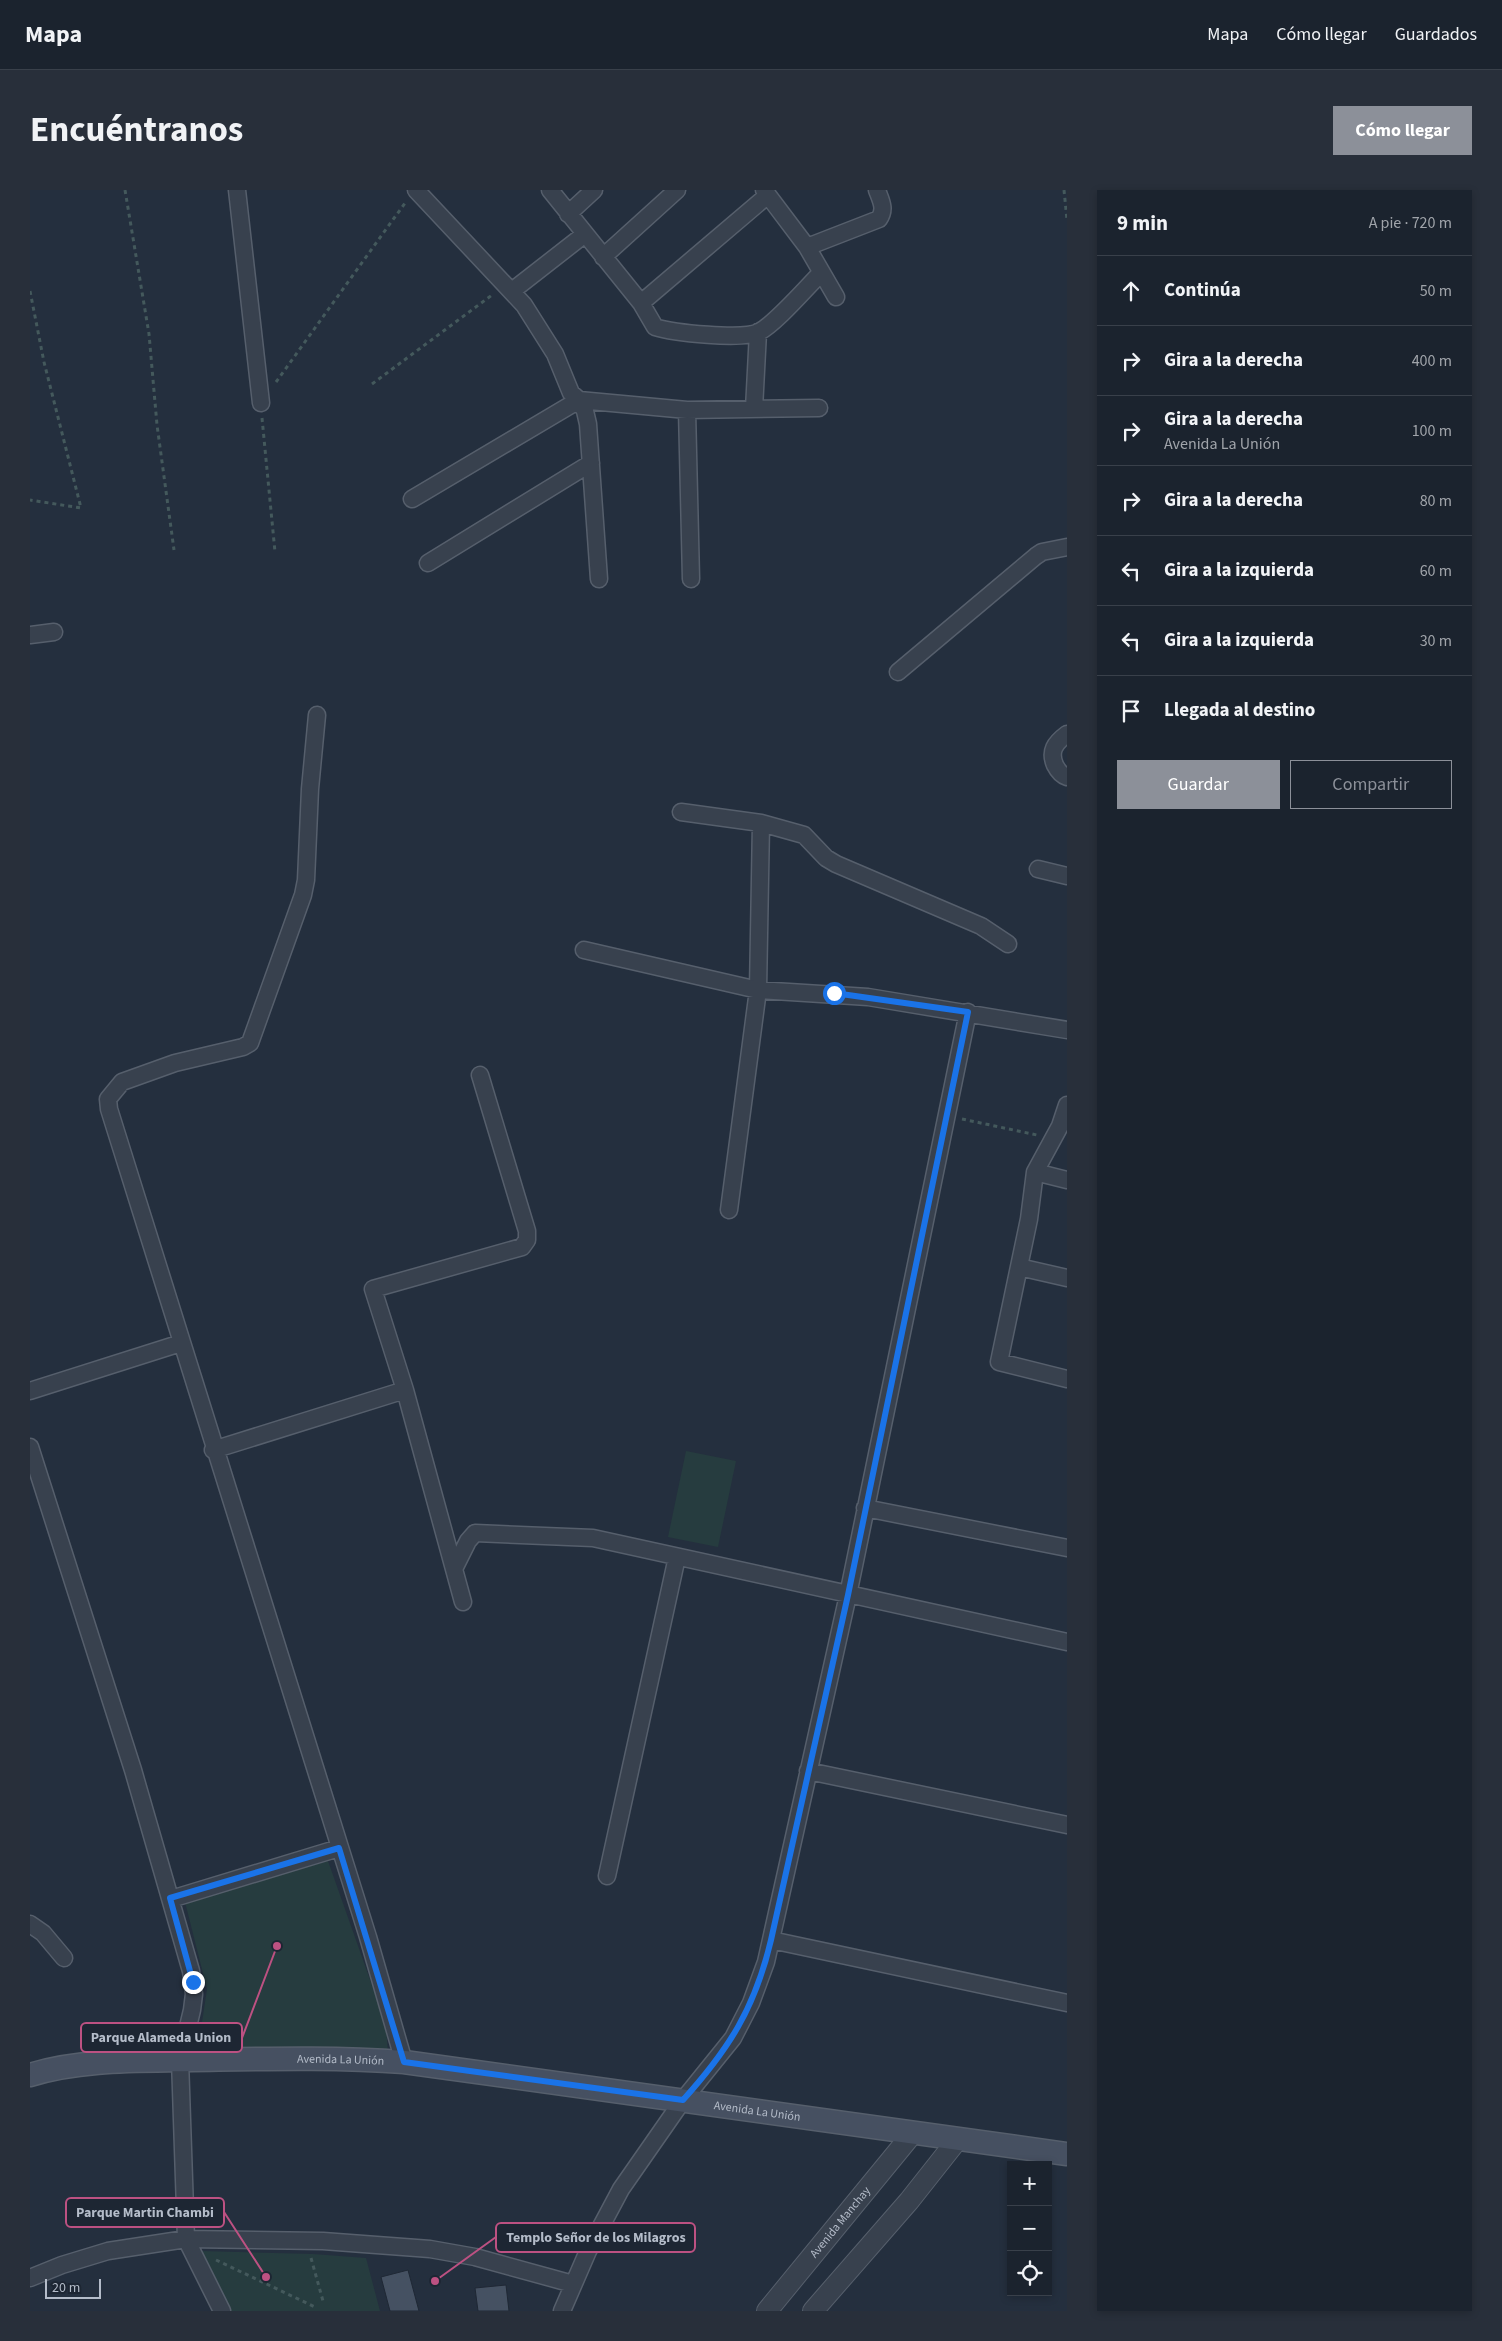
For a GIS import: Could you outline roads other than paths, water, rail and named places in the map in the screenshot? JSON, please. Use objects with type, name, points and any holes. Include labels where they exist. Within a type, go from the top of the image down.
[{"type":"main road","name":"Avenida La Unión","points":[[30,2075],[55,2067],[180,2060],[314,2058],[404,2062],[1067,2154]]},
{"type":"street","points":[[237,190],[261,403]]},
{"type":"street","points":[[550,190],[641,303],[655,327],[670,332],[685,334],[758,332],[770,324],[821,273]]},
{"type":"street","points":[[568,214],[594,190]]},
{"type":"street","points":[[603,257],[677,190]]},
{"type":"street","points":[[807,247],[879,219],[883,214],[883,208],[877,190]]},
{"type":"street","points":[[641,303],[766,192],[807,247],[836,297]]},
{"type":"street","points":[[412,194],[512,291],[549,343],[571,393],[580,400],[687,410],[819,408]]},
{"type":"street","points":[[512,291],[585,234]]},
{"type":"street","points":[[754,409],[758,332]]},
{"type":"street","points":[[580,400],[588,424],[599,580]]},
{"type":"street","points":[[412,499],[580,400]]},
{"type":"street","points":[[687,410],[691,579]]},
{"type":"street","points":[[428,563],[591,463]]},
{"type":"street","points":[[898,672],[1036,556],[1042,552],[1067,547]]},
{"type":"street","points":[[30,635],[54,632]]},
{"type":"street","points":[[318,715],[310,789],[306,880],[303,895],[250,1043],[243,1047],[175,1063],[122,1082],[108,1099],[108,1109],[404,2062]]},
{"type":"street","points":[[1067,734],[1052,750],[1052,757],[1057,769],[1067,777]]},
{"type":"street","points":[[681,812],[761,823],[804,835],[826,858],[836,864],[981,926],[1008,944]]},
{"type":"street","points":[[729,1210],[758,990],[761,823]]},
{"type":"street","points":[[1038,870],[1067,876]]},
{"type":"street","points":[[584,950],[758,990],[834,993],[968,1012],[1067,1030]]},
{"type":"street","points":[[562,2311],[592,2242],[621,2189],[683,2100],[733,2038],[759,1983],[771,1940],[848,1595],[968,1012]]},
{"type":"street","points":[[463,1602],[405,1390],[373,1290],[522,1247],[527,1240],[527,1231],[520,1206],[480,1075]]},
{"type":"street","points":[[1067,1105],[1060,1126],[1035,1172],[1029,1219],[1000,1362],[1067,1379]]},
{"type":"street","points":[[1035,1172],[1067,1180]]},
{"type":"street","points":[[1019,1267],[1067,1278]]},
{"type":"street","points":[[30,1391],[181,1343]]},
{"type":"street","points":[[214,1450],[405,1390]]},
{"type":"street","points":[[30,1447],[133,1770],[191,1971],[193,1988],[192,2010],[180,2060],[186,2239],[222,2311]]},
{"type":"street","points":[[865,1508],[1067,1548]]},
{"type":"street","points":[[454,1568],[472,1536],[480,1532],[593,1538],[1067,1642]]},
{"type":"street","points":[[607,1876],[677,1557]]},
{"type":"street","points":[[808,1771],[1067,1825]]},
{"type":"street","points":[[170,1898],[339,1848]]},
{"type":"street","points":[[30,1924],[43,1933],[64,1958]]},
{"type":"street","points":[[771,1940],[1067,2003]]},
{"type":"street","points":[[30,2064],[55,2067]]},
{"type":"street","name":"Avenida Manchay","points":[[767,2311],[913,2133]]},
{"type":"street","points":[[813,2311],[909,2201],[958,2139]]},
{"type":"street","points":[[30,2278],[62,2264],[108,2251],[186,2239],[323,2241],[430,2250],[475,2257],[573,2284]]},
{"type":"place","name":"Parque Alameda Union","points":[[277,1946]]},
{"type":"place","name":"Parque Martin Chambi","points":[[266,2277]]},
{"type":"place","name":"Templo Señor de los Milagros","points":[[435,2281]]}]
